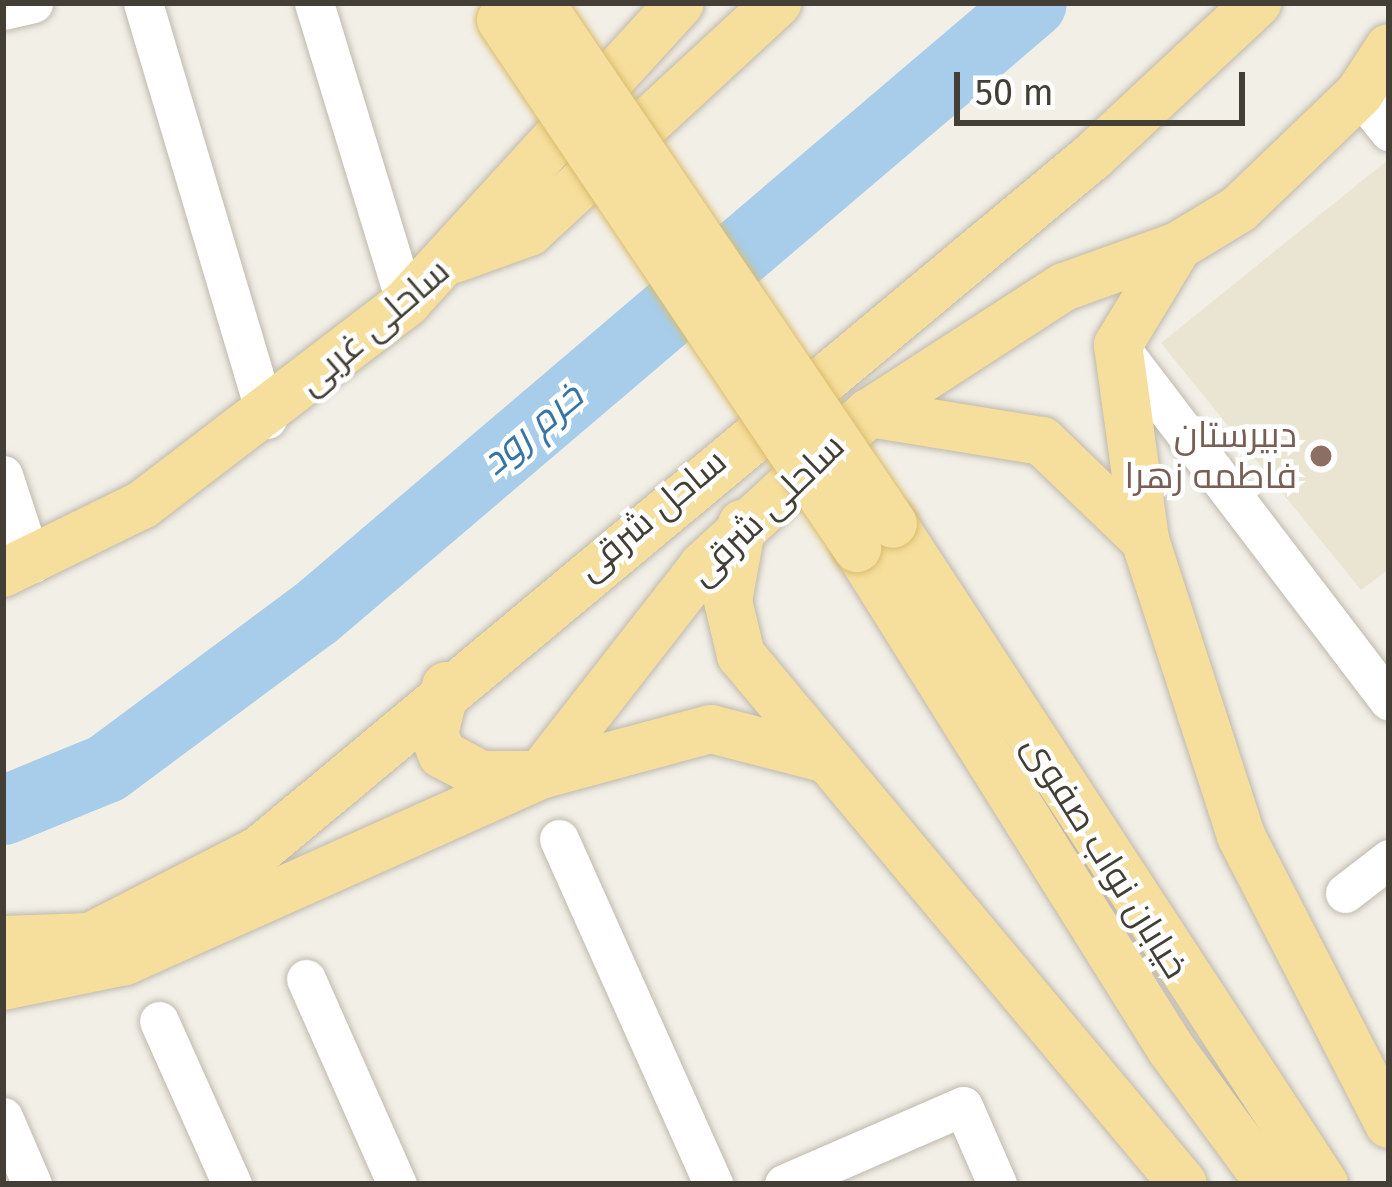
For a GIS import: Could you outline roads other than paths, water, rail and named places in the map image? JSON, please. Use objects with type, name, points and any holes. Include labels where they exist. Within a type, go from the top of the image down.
[{"type":"main road","name":"ساحلی غربی","points":[[13,577],[266,419],[406,303],[454,259],[680,3]]},
{"type":"main road","points":[[454,259],[530,232],[777,3]]},
{"type":"main road","name":"ساحل شرقی","points":[[3,940],[90,937],[241,860],[1092,157],[1257,3]]},
{"type":"main road","points":[[510,9],[875,536]]},
{"type":"main road","name":"ساحلی شرقی","points":[[3,986],[125,961],[540,775],[742,524],[869,413],[1064,287],[1178,246],[1238,209],[1374,88],[1389,48]]},
{"type":"main road","points":[[1178,246],[1118,345],[1145,540],[1240,836],[1389,1124]]},
{"type":"main road","points":[[869,413],[1042,441],[1145,540]]},
{"type":"main road","points":[[742,524],[728,601],[741,655],[1170,1168],[1207,1158],[1222,1145],[1220,1117]]},
{"type":"main road","name":"خیابان نواب صفوی","points":[[875,536],[1220,1117],[1270,1184]]},
{"type":"main road","name":"خیابان نواب صفوی","points":[[875,536],[1324,1184]]},
{"type":"main road","points":[[446,686],[434,710],[442,754],[481,776],[540,775],[711,729],[827,759]]},
{"type":"street","points":[[3,10],[33,3]]},
{"type":"street","points":[[142,3],[266,419]]},
{"type":"street","points":[[314,3],[406,303]]},
{"type":"street","points":[[1374,88],[1389,131]]},
{"type":"street","points":[[1118,345],[1389,701]]},
{"type":"street","points":[[3,475],[13,577]]},
{"type":"street","points":[[559,839],[713,1184]]},
{"type":"street","points":[[1345,893],[1389,859]]},
{"type":"street","points":[[305,979],[397,1184]]},
{"type":"street","points":[[158,1022],[232,1184]]},
{"type":"street","points":[[784,1184],[963,1106],[997,1184]]},
{"type":"street","points":[[3,1117],[32,1184]]},
{"type":"waterway","name":"خرم رود","points":[[3,810],[106,768],[315,613],[1032,3]]},
{"type":"place","name":"دبیرستان فاطمه زهرا","points":[[1321,456]]}]
